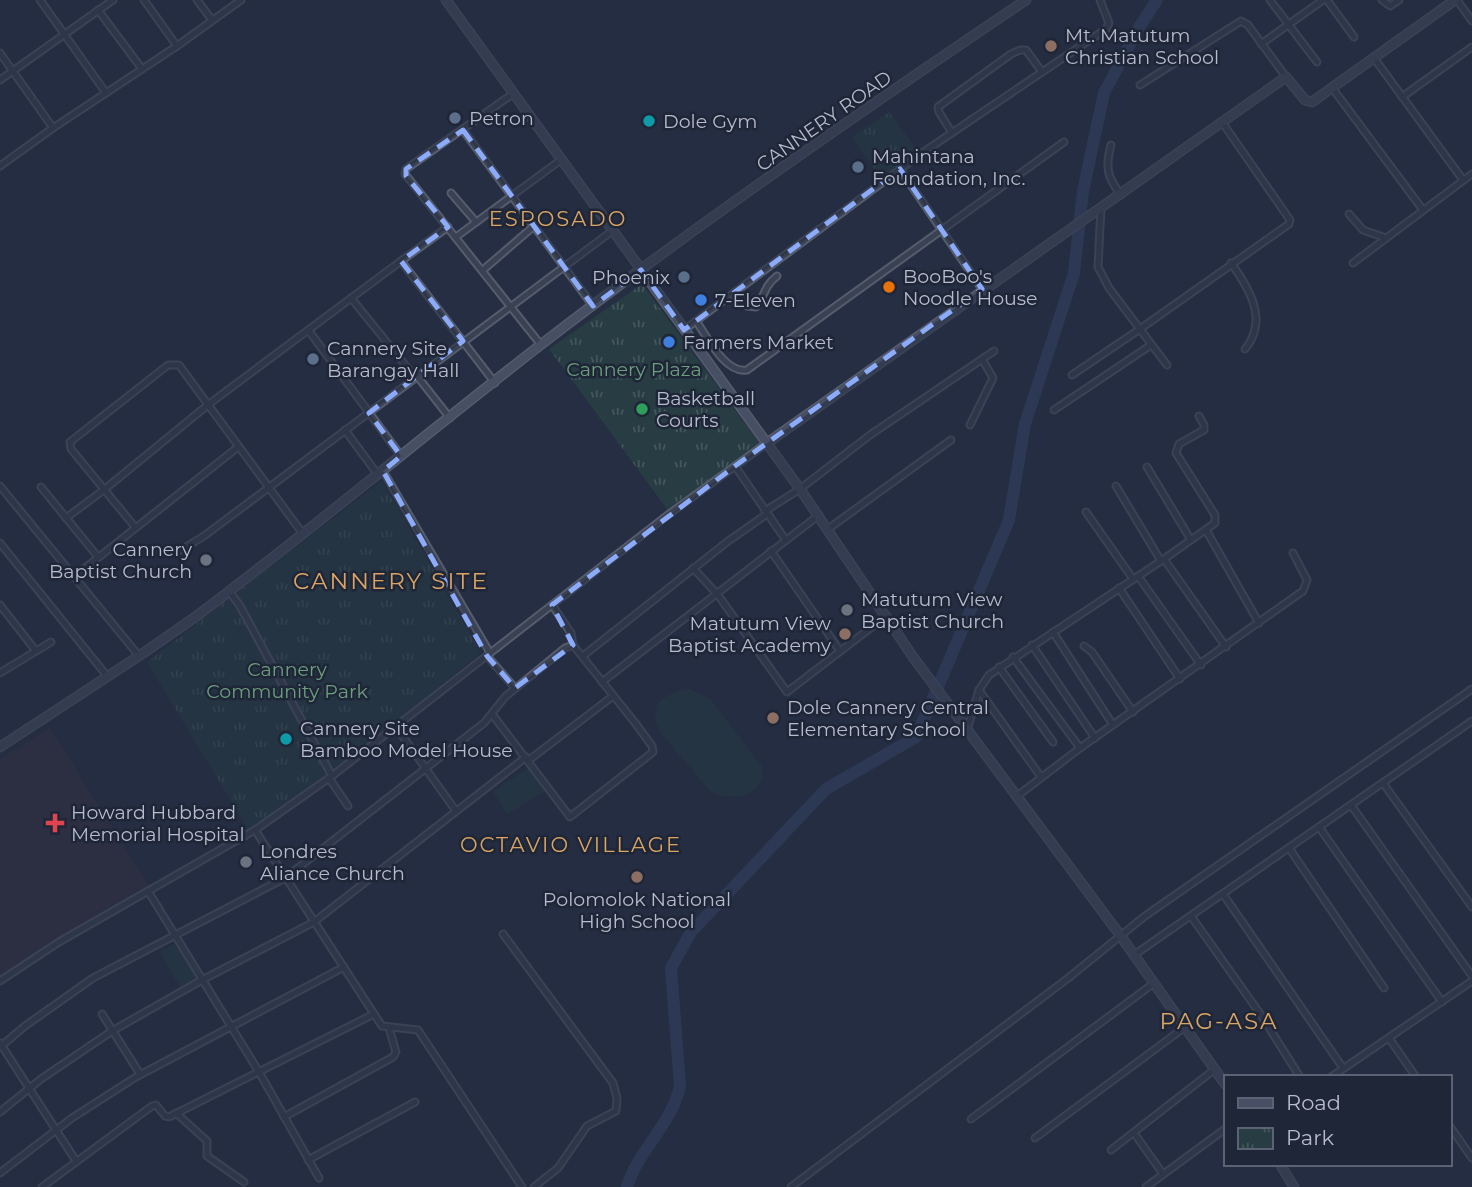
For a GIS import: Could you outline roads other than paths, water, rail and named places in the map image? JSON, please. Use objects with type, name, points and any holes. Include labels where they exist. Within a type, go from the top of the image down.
[{"type":"street","points":[[40,0],[106,93]]},
{"type":"street","points":[[0,80],[113,0]]},
{"type":"street","points":[[144,0],[177,46]]},
{"type":"street","points":[[197,0],[212,20]]},
{"type":"street","points":[[0,166],[241,0]]},
{"type":"street","points":[[446,0],[819,515],[885,617],[940,694],[1120,935],[1224,1082]]},
{"type":"street","name":"CANNERY ROAD","points":[[0,747],[139,656],[229,591],[593,306],[821,141],[1026,0]]},
{"type":"street","points":[[684,330],[900,169],[1108,27],[1100,0]]},
{"type":"street","points":[[1270,0],[1317,62]]},
{"type":"street","points":[[1261,44],[1325,0],[1354,37]]},
{"type":"street","points":[[1382,0],[1390,6],[1399,0]]},
{"type":"street","points":[[1140,86],[1236,22],[1248,25],[1286,77],[1312,102],[1334,89],[1456,0],[1472,21]]},
{"type":"street","points":[[98,10],[142,69]]},
{"type":"street","points":[[1402,97],[1472,47]]},
{"type":"street","points":[[952,133],[938,107],[1011,54],[1020,50],[1028,51],[1042,72]]},
{"type":"street","points":[[0,53],[52,128]]},
{"type":"street","points":[[1374,58],[1463,180]]},
{"type":"street","points":[[0,981],[59,942],[255,830],[396,727],[735,466],[982,289],[1121,195],[1286,77]]},
{"type":"street","points":[[1334,89],[1423,210]]},
{"type":"street","points":[[514,93],[405,172],[413,186],[541,345]]},
{"type":"street","points":[[1072,375],[1290,221],[1222,122]]},
{"type":"street","points":[[463,130],[593,306]]},
{"type":"street","points":[[696,321],[725,361],[737,370],[747,370],[1064,142]]},
{"type":"street","points":[[1111,145],[1107,173],[1121,195]]},
{"type":"street","points":[[456,237],[562,159]]},
{"type":"street","points":[[900,169],[982,289]]},
{"type":"street","points":[[1353,263],[1472,174]]},
{"type":"street","points":[[451,193],[476,222]]},
{"type":"street","points":[[1101,207],[1098,267],[1109,288],[1167,365]]},
{"type":"street","points":[[1349,214],[1363,230],[1386,238]]},
{"type":"street","points":[[483,270],[534,226]]},
{"type":"street","points":[[66,518],[209,404],[448,227]]},
{"type":"street","points":[[181,550],[204,537],[612,231]]},
{"type":"street","points":[[401,261],[495,383]]},
{"type":"street","points":[[1231,263],[1248,286],[1256,307],[1253,337],[1245,349]]},
{"type":"street","points":[[735,292],[747,306],[756,307],[760,303],[765,286],[777,276]]},
{"type":"street","points":[[351,298],[450,418]]},
{"type":"street","points":[[309,331],[401,456]]},
{"type":"street","points":[[1054,410],[1151,345]]},
{"type":"street","points":[[583,656],[693,568],[870,435],[994,351]]},
{"type":"street","points":[[970,425],[993,378],[982,359]]},
{"type":"street","points":[[135,527],[71,449],[71,440],[172,364],[179,365],[303,534]]},
{"type":"street","points":[[967,730],[983,681],[999,667],[1136,578],[1214,523],[1215,515],[1176,453],[1179,444],[1204,430],[1199,416]]},
{"type":"street","points":[[345,430],[380,473],[489,655],[515,688]]},
{"type":"street","points":[[828,529],[951,440]]},
{"type":"street","points":[[75,576],[238,447]]},
{"type":"street","points":[[735,466],[785,539]]},
{"type":"street","points":[[1147,467],[1191,540]]},
{"type":"street","points":[[0,486],[139,656]]},
{"type":"street","points":[[1116,486],[1162,560],[1226,648]]},
{"type":"street","points":[[41,487],[98,557]]},
{"type":"street","points":[[1086,512],[1201,664]]},
{"type":"street","points":[[602,682],[819,515]]},
{"type":"street","points":[[1206,530],[1259,623]]},
{"type":"street","points":[[0,543],[107,677]]},
{"type":"street","points":[[771,551],[840,651]]},
{"type":"street","points":[[1016,797],[1080,748],[1294,599],[1306,586],[1307,580],[1293,553]]},
{"type":"street","points":[[693,568],[718,595],[787,692],[885,617]]},
{"type":"street","points":[[1119,589],[1180,679]]},
{"type":"street","points":[[229,591],[240,606],[348,806]]},
{"type":"street","points":[[0,604],[36,651]]},
{"type":"street","points":[[492,713],[570,817],[653,752],[652,746],[573,645],[571,633],[552,605]]},
{"type":"street","points":[[1053,632],[1112,726]]},
{"type":"street","points":[[0,673],[51,642]]},
{"type":"street","points":[[76,1161],[1,1045],[93,978],[285,878],[485,723],[515,688],[565,648],[573,645]]},
{"type":"street","points":[[1032,645],[1095,738]]},
{"type":"street","points":[[1084,646],[1092,652],[1133,712]]},
{"type":"street","points":[[1013,657],[1080,748]]},
{"type":"street","points":[[999,667],[1053,742]]},
{"type":"street","points":[[791,1187],[1067,979],[1120,935],[1472,689]]},
{"type":"street","points":[[979,690],[1041,777]]},
{"type":"street","points":[[0,1112],[30,1087],[112,1031],[202,980],[314,922],[456,811],[613,696]]},
{"type":"street","points":[[1134,955],[1472,721]]},
{"type":"street","points":[[396,727],[456,811]]},
{"type":"street","points":[[1383,783],[1472,907]]},
{"type":"street","points":[[1351,805],[1472,975]]},
{"type":"street","points":[[1319,827],[1442,1002]]},
{"type":"street","points":[[255,830],[380,1025],[418,1030],[522,1187]]},
{"type":"street","points":[[1289,848],[1384,988]]},
{"type":"street","points":[[148,891],[259,1072],[319,1178]]},
{"type":"street","points":[[1223,894],[1343,1068]]},
{"type":"street","points":[[1191,916],[1261,1015],[1299,1075]]},
{"type":"street","points":[[503,934],[593,1053],[613,1083],[617,1098],[616,1111],[587,1126],[558,1168],[534,1187]]},
{"type":"street","points":[[0,1173],[57,1130],[140,1074],[344,967]]},
{"type":"street","points":[[1334,1075],[1472,981]]},
{"type":"street","points":[[971,1119],[1154,983]]},
{"type":"street","points":[[102,1014],[140,1074]]},
{"type":"street","points":[[42,1187],[152,1106],[157,1106],[166,1117],[176,1113],[374,1014]]},
{"type":"street","points":[[1035,1138],[1185,1027]]},
{"type":"street","points":[[284,1117],[393,1057],[396,1052],[389,1028]]},
{"type":"street","points":[[1389,1038],[1415,1075]]},
{"type":"street","points":[[1111,1150],[1215,1069]]},
{"type":"street","points":[[307,1160],[415,1102]]},
{"type":"street","points":[[176,1113],[207,1142],[207,1156],[244,1182]]},
{"type":"street","points":[[1451,1128],[1472,1158]]},
{"type":"street","points":[[1146,1187],[1224,1130]]},
{"type":"street","points":[[1135,1133],[1163,1174]]},
{"type":"street","points":[[1281,1166],[1294,1187]]},
{"type":"waterway","points":[[627,1187],[639,1161],[670,1113],[680,1086],[671,968],[691,932],[826,789],[916,737],[1009,520],[1025,424],[1074,273],[1083,191],[1104,93],[1138,29],[1157,0]]},
{"type":"place","name":"Mt. Matutum Christian School","points":[[1051,46]]},
{"type":"place","name":"Petron","points":[[455,118]]},
{"type":"place","name":"Dole Gym","points":[[649,121]]},
{"type":"place","name":"Mahintana Foundation, Inc.","points":[[858,167]]},
{"type":"place","name":"Phoenix","points":[[684,277]]},
{"type":"place","name":"BooBoo's Noodle House","points":[[889,287]]},
{"type":"place","name":"7-Eleven","points":[[701,300]]},
{"type":"place","name":"Farmers Market","points":[[669,342]]},
{"type":"place","name":"Cannery Site Barangay Hall","points":[[313,359]]},
{"type":"place","name":"Basketball Courts","points":[[642,409]]},
{"type":"place","name":"Cannery Baptist Church","points":[[206,560]]},
{"type":"place","name":"Matutum View Baptist Church","points":[[847,610]]},
{"type":"place","name":"Matutum View Baptist Academy","points":[[845,634]]},
{"type":"place","name":"Dole Cannery Central Elementary School","points":[[773,718]]},
{"type":"place","name":"Cannery Site Bamboo Model House","points":[[286,739]]},
{"type":"place","name":"Howard Hubbard Memorial Hospital","points":[[55,823]]},
{"type":"place","name":"Londres Aliance Church","points":[[246,862]]},
{"type":"place","name":"Polomolok National High School","points":[[637,877]]},
{"type":"district","name":"ESPOSADO","points":[[558,218]]},
{"type":"district","name":"CANNERY SITE","points":[[391,581]]},
{"type":"district","name":"OCTAVIO VILLAGE","points":[[571,844]]},
{"type":"district","name":"PAG-ASA","points":[[1219,1021]]},
{"type":"park label","name":"Cannery Plaza","points":[[634,369]]},
{"type":"park label","name":"Cannery Community Park","points":[[287,680]]}]
